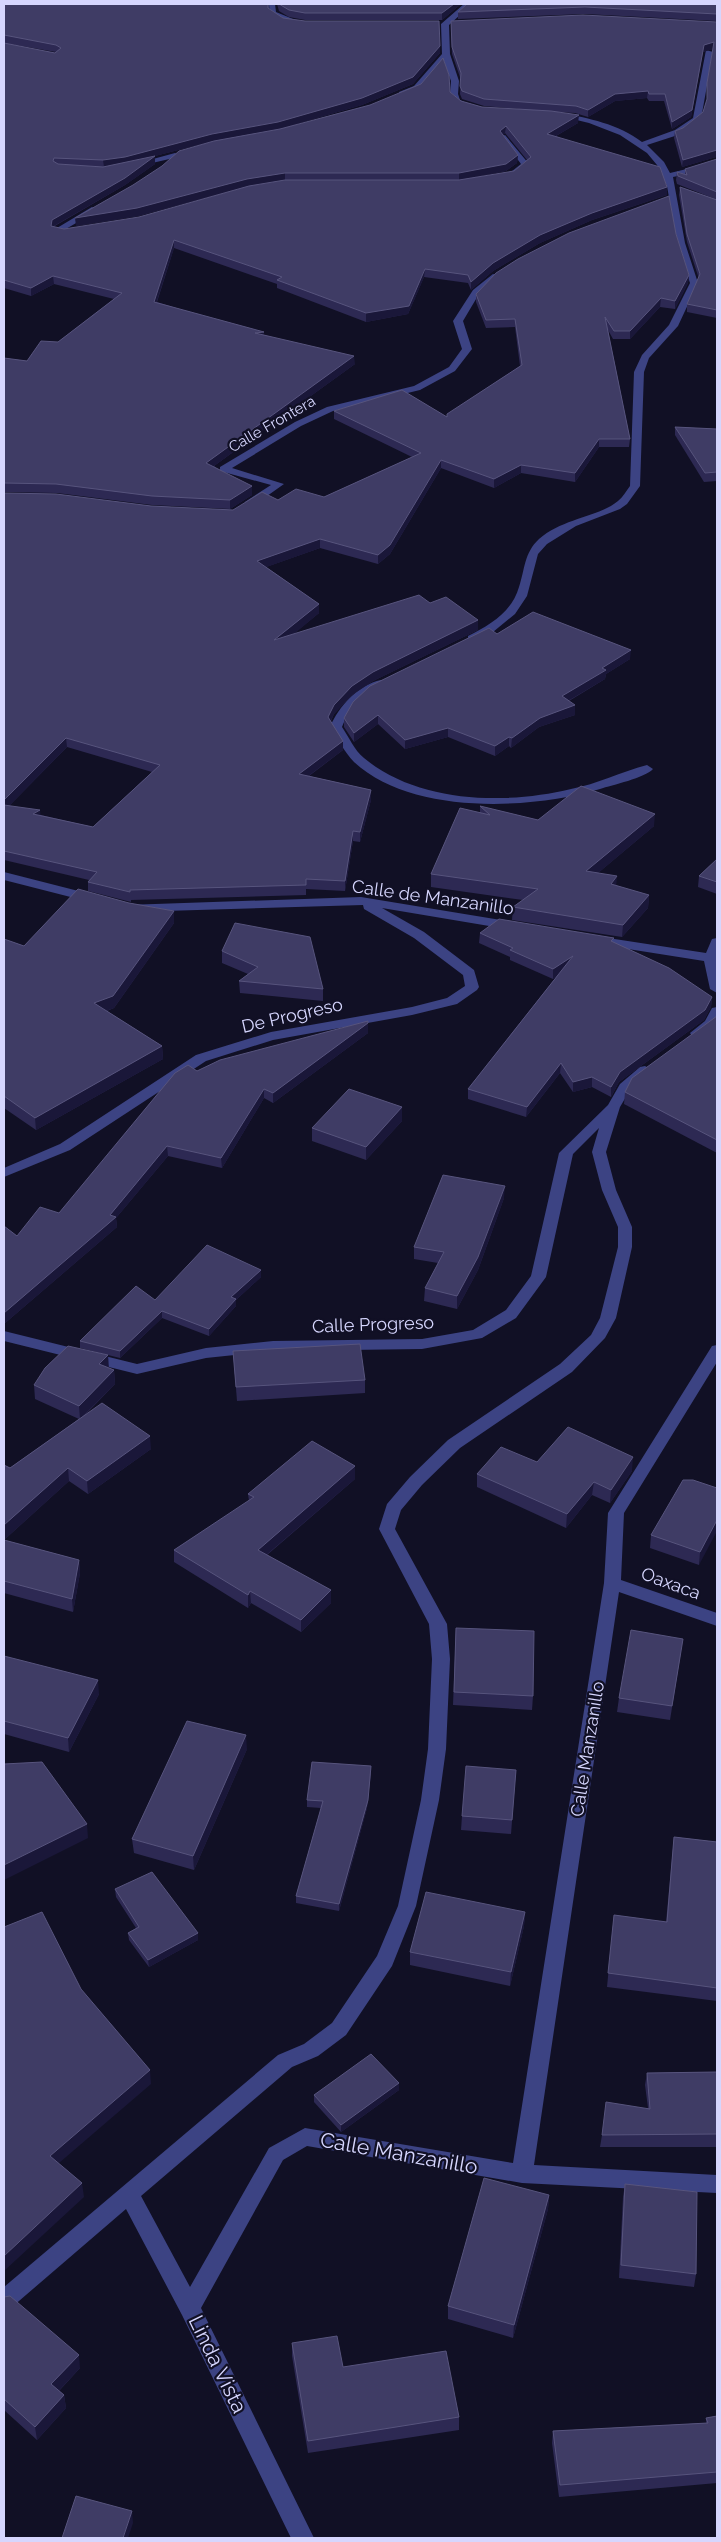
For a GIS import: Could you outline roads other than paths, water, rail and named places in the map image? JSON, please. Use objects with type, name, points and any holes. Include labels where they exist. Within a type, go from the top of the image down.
[{"type":"street","points":[[272,4],[274,13],[286,20],[295,22]]},
{"type":"street","points":[[445,24],[468,4]]},
{"type":"street","points":[[435,24],[464,22]]},
{"type":"street","points":[[445,24],[446,54],[455,81],[454,94],[457,101],[476,109]]},
{"type":"street","points":[[643,144],[678,132],[697,119],[701,106],[704,69],[709,52]]},
{"type":"street","points":[[392,99],[417,88],[446,54]]},
{"type":"street","points":[[460,644],[486,632],[515,609],[525,587],[527,568],[534,551],[549,535],[616,507],[623,502],[635,486],[639,372],[645,357],[672,326],[694,283],[681,242],[668,176],[643,144],[625,134],[596,123],[554,114]]},
{"type":"street","points":[[501,177],[510,176],[525,164],[504,137]]},
{"type":"street","points":[[126,168],[184,152]]},
{"type":"street","points":[[158,170],[175,155]]},
{"type":"street","points":[[668,176],[716,163]]},
{"type":"street","points":[[74,230],[56,231],[104,203]]},
{"type":"street","name":"Calle Frontera","points":[[240,509],[279,484],[224,469],[298,424],[330,409],[417,388],[452,369],[467,349],[458,321],[476,292],[503,270]]},
{"type":"street","points":[[392,677],[365,692],[349,705],[339,718],[336,727],[360,761],[396,782],[438,795],[499,800],[551,797],[602,785],[647,769]]},
{"type":"street","points":[[4,876],[104,901]]},
{"type":"street","name":"Calle de Manzanillo","points":[[122,906],[131,908],[361,901],[526,928]]},
{"type":"street","name":"De Progreso","points":[[4,1173],[65,1147],[201,1058],[271,1036],[412,1011],[452,1001],[472,987],[469,973],[419,935],[361,901]]},
{"type":"street","points":[[584,938],[710,958]]},
{"type":"street","points":[[717,942],[710,958],[717,989]]},
{"type":"street","points":[[684,1043],[710,1023],[717,1011]]},
{"type":"street","name":"Calle Progreso","points":[[4,1336],[137,1369],[206,1353],[273,1346],[422,1344],[477,1334],[511,1314],[538,1277],[566,1153],[613,1107],[625,1087],[656,1063]]},
{"type":"street","points":[[4,2300],[286,2061],[311,2050],[339,2030],[385,1960],[407,1906],[430,1800],[437,1749],[441,1659],[438,1624],[387,1529],[393,1508],[416,1481],[454,1444],[566,1368],[597,1338],[608,1318],[625,1247],[625,1227],[609,1190],[598,1152],[613,1107]]},
{"type":"street","name":"Calle Manzanillo","points":[[522,2174],[612,1583],[616,1513],[717,1350]]},
{"type":"street","name":"Oaxaca","points":[[612,1583],[717,1620]]},
{"type":"street","name":"Calle Manzanillo","points":[[190,2308],[276,2154],[305,2137],[522,2174],[717,2184]]},
{"type":"street","name":"Linda Vista","points":[[128,2193],[190,2308],[303,2538]]}]
